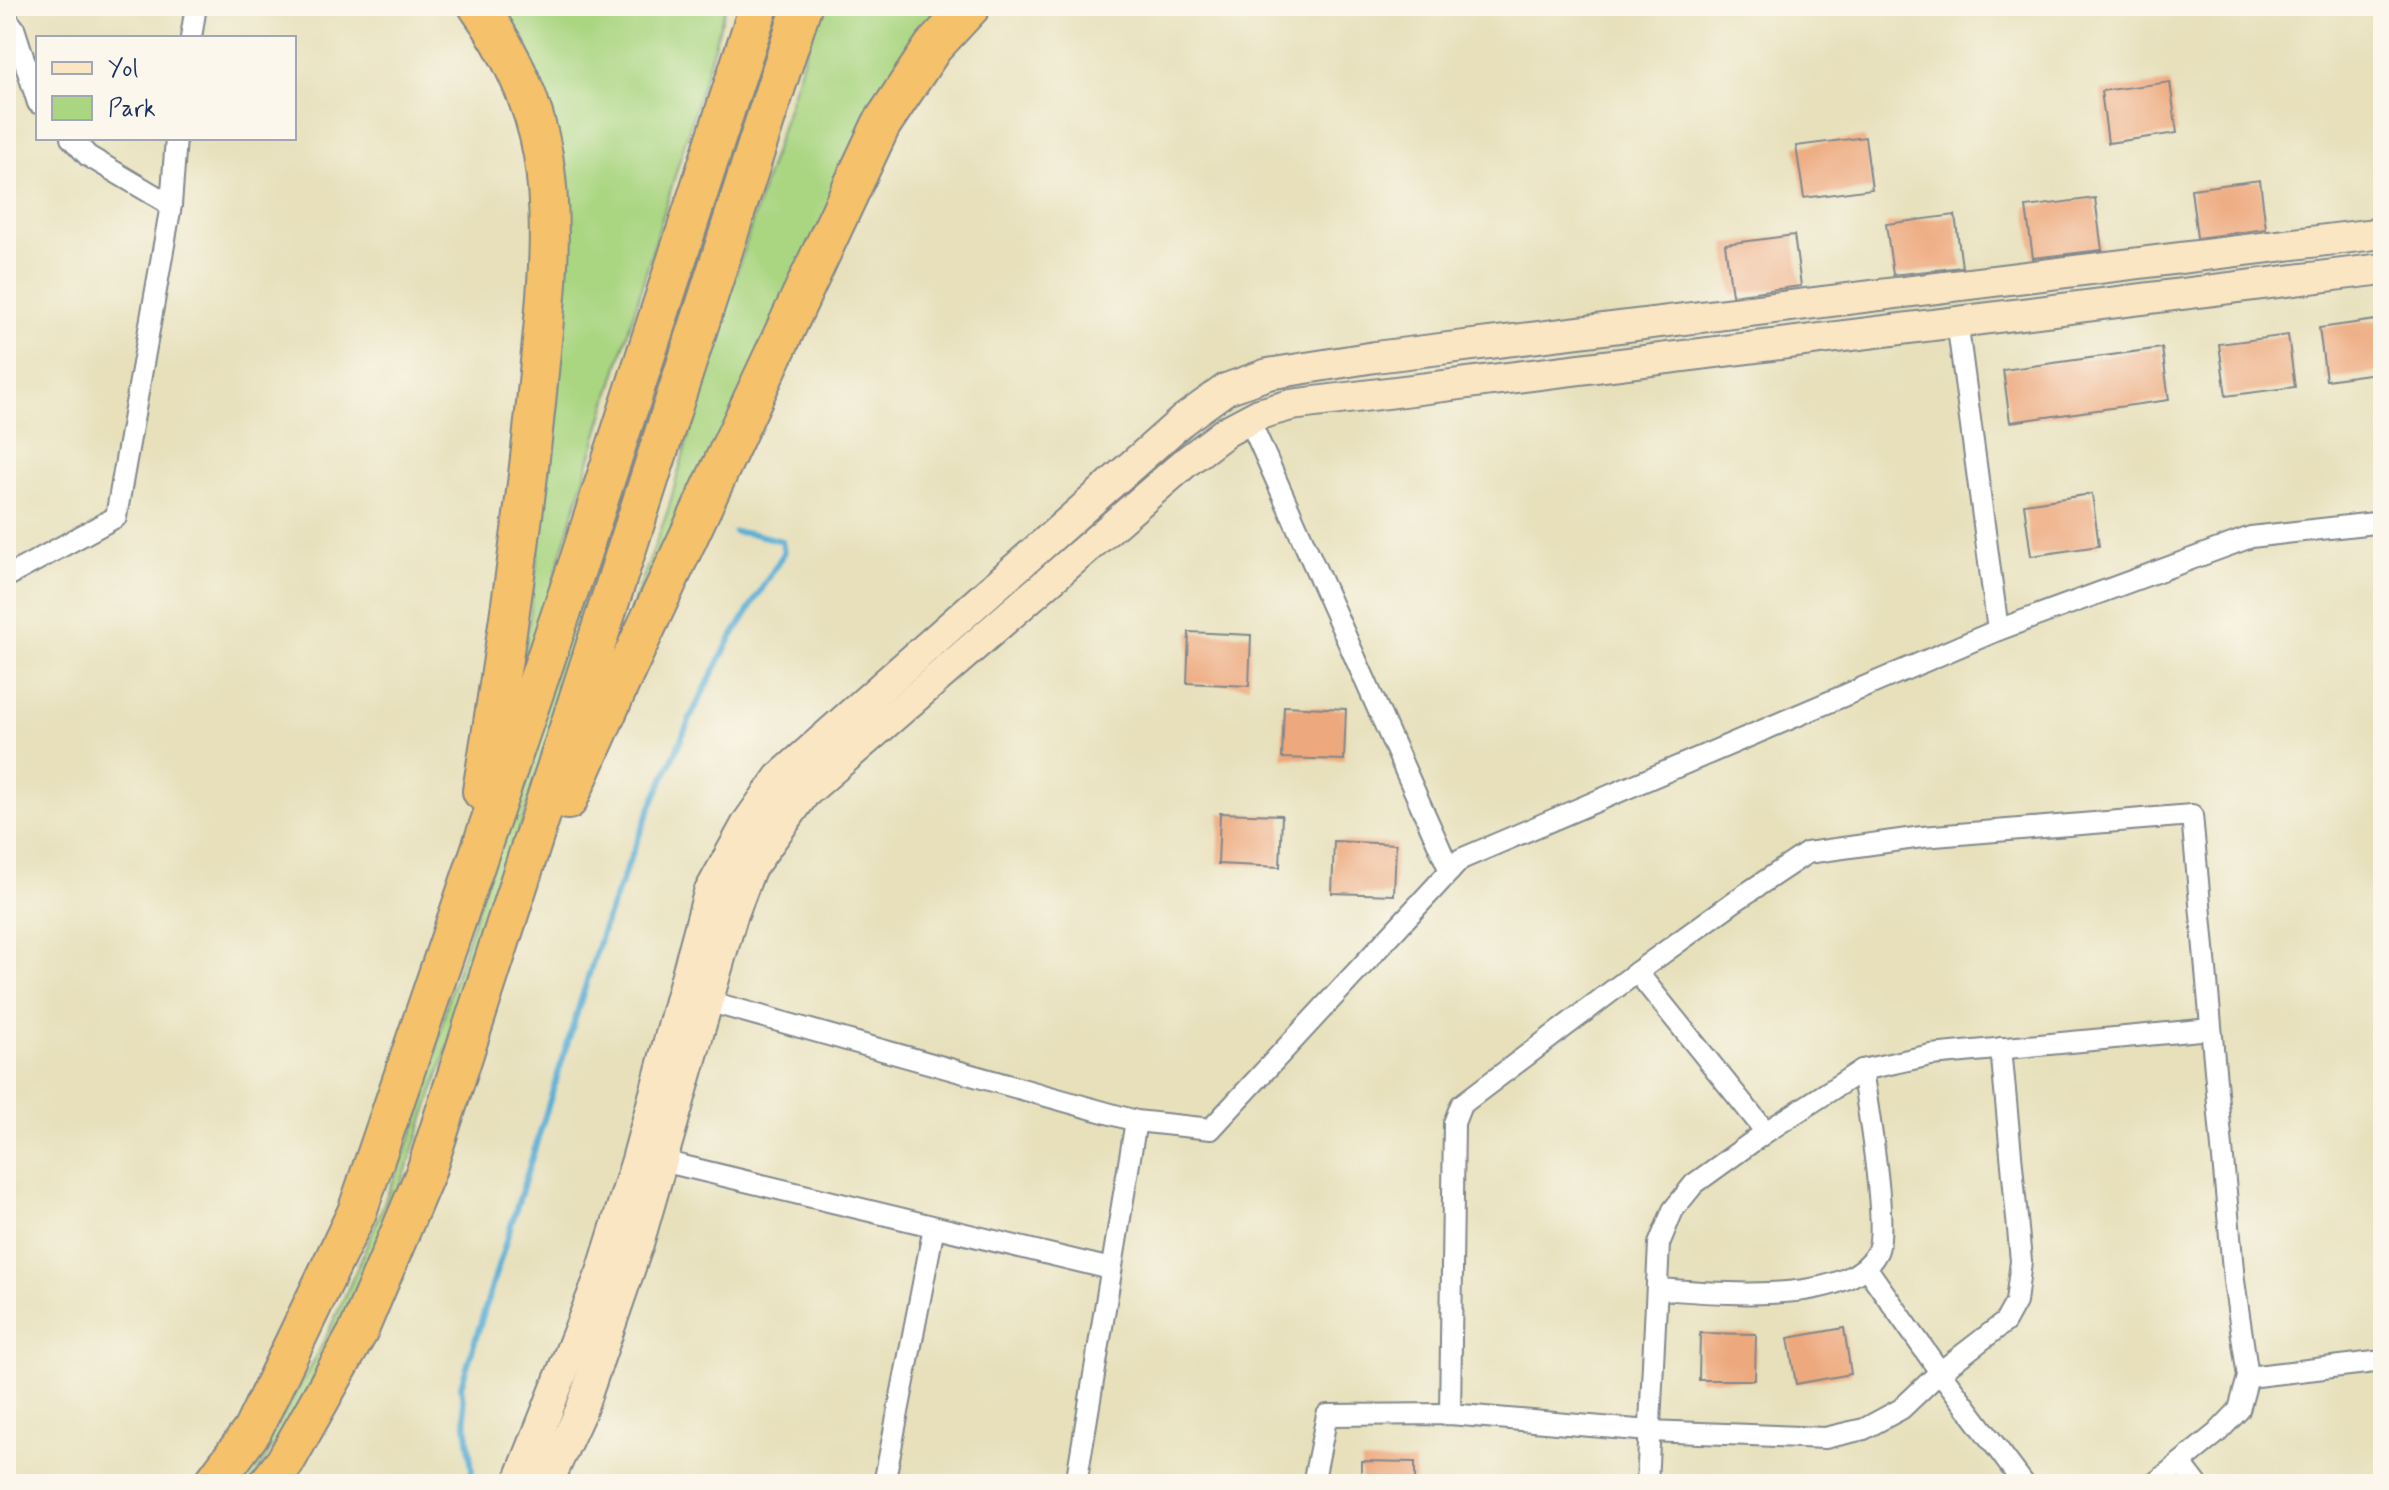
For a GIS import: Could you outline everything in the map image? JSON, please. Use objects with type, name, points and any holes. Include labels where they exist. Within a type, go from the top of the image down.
[{"type":"highway","points":[[439,973],[479,809],[509,626],[532,448],[547,294],[549,217],[543,154],[526,96],[497,32],[478,6]]},
{"type":"highway","points":[[213,1484],[252,1431],[357,1212],[579,561],[759,6]]},
{"type":"highway","points":[[268,1484],[285,1462],[358,1332],[426,1171],[802,6]]},
{"type":"highway","points":[[499,947],[881,125],[933,47],[971,6]]},
{"type":"street","points":[[191,36],[194,6]]},
{"type":"street","points":[[6,18],[14,28],[36,97]]},
{"type":"street","points":[[73,140],[88,156],[171,205]]},
{"type":"street","points":[[6,577],[116,517],[171,205],[176,140]]},
{"type":"street","points":[[546,1483],[709,893],[748,822],[779,778],[1183,420],[1226,389],[1268,374],[1375,357],[2383,233]]},
{"type":"street","points":[[546,1483],[581,1410],[637,1247],[731,919],[750,869],[804,794],[1186,462],[1227,431],[1259,414],[1291,405],[2383,269]]},
{"type":"street","points":[[1957,321],[1998,630]]},
{"type":"street","points":[[1249,419],[1450,871]]},
{"type":"street","points":[[707,1001],[1136,1121],[1211,1129],[1461,859],[1998,630],[2251,537],[2383,522]]},
{"type":"street","points":[[1450,1414],[1454,1123],[1461,1105],[1637,972],[1807,853],[1922,837],[2192,815],[2234,1281],[2248,1377],[2239,1410],[2217,1433],[2154,1484]]},
{"type":"street","points":[[1637,972],[1766,1132]]},
{"type":"street","points":[[1647,1484],[1659,1244],[1673,1210],[1694,1184],[1766,1132],[1862,1070],[1931,1055],[2211,1029]]},
{"type":"street","points":[[1313,1484],[1327,1415],[1450,1414],[1649,1431],[1825,1438],[1864,1429],[1901,1409],[1940,1372],[2005,1322],[2016,1302],[2021,1261],[2001,1048]]},
{"type":"street","points":[[1658,1289],[1744,1293],[1817,1289],[1849,1278],[1866,1267],[1878,1250],[1882,1222],[1862,1070]]},
{"type":"street","points":[[1076,1484],[1136,1121]]},
{"type":"street","points":[[662,1161],[1111,1269]]},
{"type":"street","points":[[884,1484],[934,1227]]},
{"type":"street","points":[[1866,1267],[2024,1484]]},
{"type":"street","points":[[2248,1377],[2383,1361]]},
{"type":"street","points":[[2181,1463],[2197,1484]]},
{"type":"green space","points":[[501,6],[726,6],[519,695],[556,419],[568,179],[539,84]]},
{"type":"green space","points":[[771,6],[786,6],[408,1166],[367,1266],[310,1387],[250,1484],[237,1484],[283,1416],[322,1344],[357,1269],[415,1126],[430,1078],[447,1002]]},
{"type":"green space","points":[[820,6],[951,6],[612,662],[668,510],[715,341]]},
{"type":"building","points":[[2170,82],[2177,133],[2108,143],[2101,91]]},
{"type":"building","points":[[1865,137],[1872,189],[1804,198],[1796,146]]},
{"type":"building","points":[[2260,180],[2266,229],[2197,238],[2191,189]]},
{"type":"building","points":[[2095,198],[2102,250],[2033,258],[2026,207]]},
{"type":"building","points":[[1955,215],[1962,267],[1893,275],[1886,224]]},
{"type":"building","points":[[1794,235],[1801,286],[1732,295],[1725,244]]},
{"type":"building","points":[[2383,319],[2383,372],[2326,380],[2319,328]]},
{"type":"building","points":[[2288,335],[2295,387],[2226,396],[2219,344]]},
{"type":"building","points":[[2162,348],[2169,400],[2010,422],[2003,370]]},
{"type":"building","points":[[2092,494],[2099,546],[2031,556],[2024,504]]},
{"type":"building","points":[[1189,632],[1251,635],[1249,686],[1187,683]]},
{"type":"building","points":[[1284,706],[1346,709],[1344,760],[1282,758]]},
{"type":"building","points":[[1220,813],[1282,815],[1280,867],[1218,864]]},
{"type":"building","points":[[1334,841],[1396,844],[1394,895],[1332,893]]},
{"type":"building","points":[[1844,1328],[1851,1374],[1796,1384],[1788,1338]]},
{"type":"building","points":[[1700,1333],[1756,1334],[1755,1380],[1699,1380]]},
{"type":"building","points":[[1361,1461],[1415,1462],[1415,1484],[1361,1484]]},
{"type":"waterway","points":[[471,1484],[472,1469],[461,1386],[604,926],[647,816],[694,710],[729,642],[784,553],[782,541],[735,532]]}]
